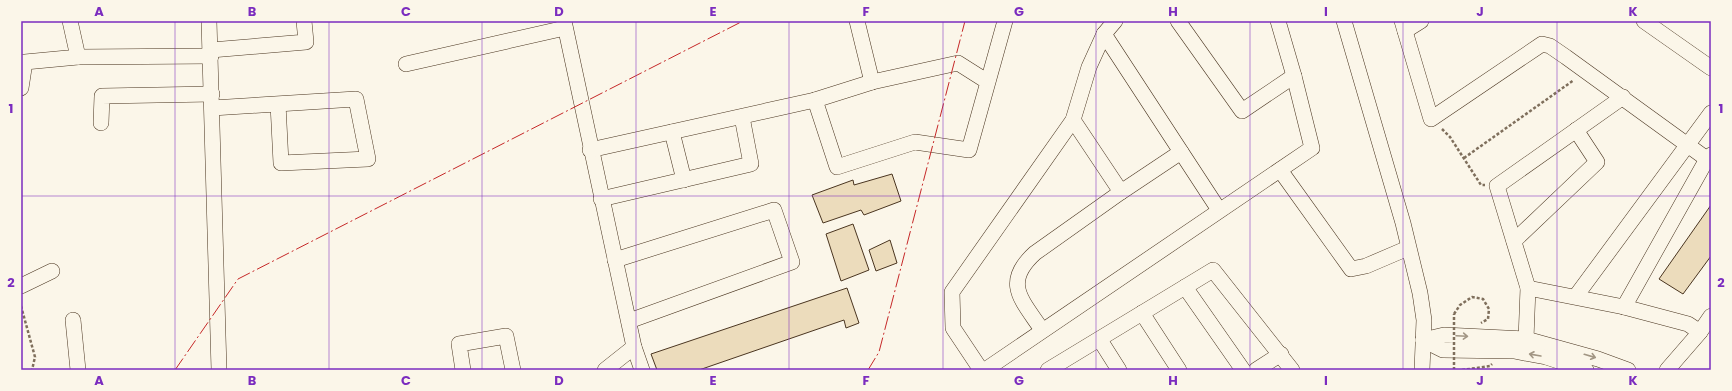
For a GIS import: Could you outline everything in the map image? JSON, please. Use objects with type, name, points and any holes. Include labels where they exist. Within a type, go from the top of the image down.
[{"type":"street","points":[[70,21],[78,57]]},
{"type":"street","points":[[209,21],[219,370]]},
{"type":"street","points":[[21,88],[25,62],[78,57],[211,53],[306,42],[304,21]]},
{"type":"street","points":[[857,21],[872,82]]},
{"type":"street","points":[[815,100],[837,167],[915,142],[969,150],[1005,21]]},
{"type":"street","points":[[981,370],[953,328],[952,292],[1073,120],[1089,67],[1104,34],[1115,21]]},
{"type":"street","points":[[1178,21],[1242,111],[1294,76]]},
{"type":"street","points":[[985,370],[1312,148],[1294,76],[1278,21]]},
{"type":"street","points":[[1344,21],[1401,216],[1420,293],[1424,320],[1422,370]]},
{"type":"street","points":[[1421,21],[1404,26],[1431,119],[1542,44],[1550,46],[1587,71],[1687,145],[1710,159],[1624,307]]},
{"type":"street","points":[[1644,21],[1711,68]]},
{"type":"street","points":[[406,64],[564,25],[628,321],[634,347],[642,370]]},
{"type":"street","points":[[1104,34],[1219,210]]},
{"type":"street","points":[[590,150],[815,100],[872,82],[958,63],[988,82]]},
{"type":"street","points":[[101,123],[102,96],[278,104],[356,99],[368,159],[281,163],[278,104]]},
{"type":"street","points":[[1526,339],[1528,288],[1497,186],[1623,97]]},
{"type":"street","points":[[1576,296],[1711,113]]},
{"type":"street","points":[[601,199],[751,164],[742,117]]},
{"type":"street","points":[[1073,120],[1121,192]]},
{"type":"street","points":[[1514,241],[1597,162],[1576,130]]},
{"type":"street","points":[[672,132],[684,180]]},
{"type":"street","points":[[1042,330],[1020,297],[1017,279],[1025,262],[1121,192],[1181,152]]},
{"type":"street","points":[[1280,170],[1351,269],[1366,266],[1408,248]]},
{"type":"street","points":[[615,260],[774,210],[792,262],[628,321]]},
{"type":"street","points":[[1050,370],[1213,270],[1281,354],[1292,370]]},
{"type":"street","points":[[21,286],[52,271]]},
{"type":"street","points":[[1185,287],[1243,370]]},
{"type":"street","points":[[1528,288],[1576,296],[1624,307],[1688,324],[1700,332]]},
{"type":"street","points":[[1142,313],[1179,370]]},
{"type":"street","points":[[1667,370],[1700,332],[1711,316]]},
{"type":"street","points":[[73,320],[78,370]]},
{"type":"street","points":[[1423,340],[1444,335],[1526,339],[1598,359],[1628,370]]},
{"type":"street","points":[[463,370],[459,344],[506,336],[513,370]]},
{"type":"street","points":[[1100,340],[1119,370]]},
{"type":"street","points":[[1423,340],[1443,350],[1514,351],[1546,357],[1586,370]]},
{"type":"street","points":[[605,370],[634,347]]},
{"type":"street","points":[[1256,370],[1281,354]]},
{"type":"path","points":[[1464,158],[1587,71]]},
{"type":"path","points":[[1431,119],[1450,137],[1481,185],[1497,186]]},
{"type":"path","points":[[1454,370],[1454,314],[1460,305],[1472,297],[1483,299],[1489,309],[1488,319],[1481,323],[1476,323]]},
{"type":"path","points":[[21,306],[35,357],[32,370]]},
{"type":"path","points":[[1462,370],[1490,366],[1493,362]]},
{"type":"building","points":[[892,174],[901,201],[864,215],[861,210],[823,223],[812,195],[853,180],[854,185]]},
{"type":"building","points":[[1711,205],[1711,256],[1683,294],[1659,279]]},
{"type":"building","points":[[853,224],[869,270],[841,281],[826,234]]},
{"type":"building","points":[[890,240],[897,263],[876,271],[869,250]]},
{"type":"building","points":[[847,288],[859,323],[846,328],[844,320],[699,370],[657,370],[651,354]]},
{"type":"power","points":[[175,370],[238,279],[743,21]]},
{"type":"power","points":[[868,370],[879,352],[965,21]]}]
